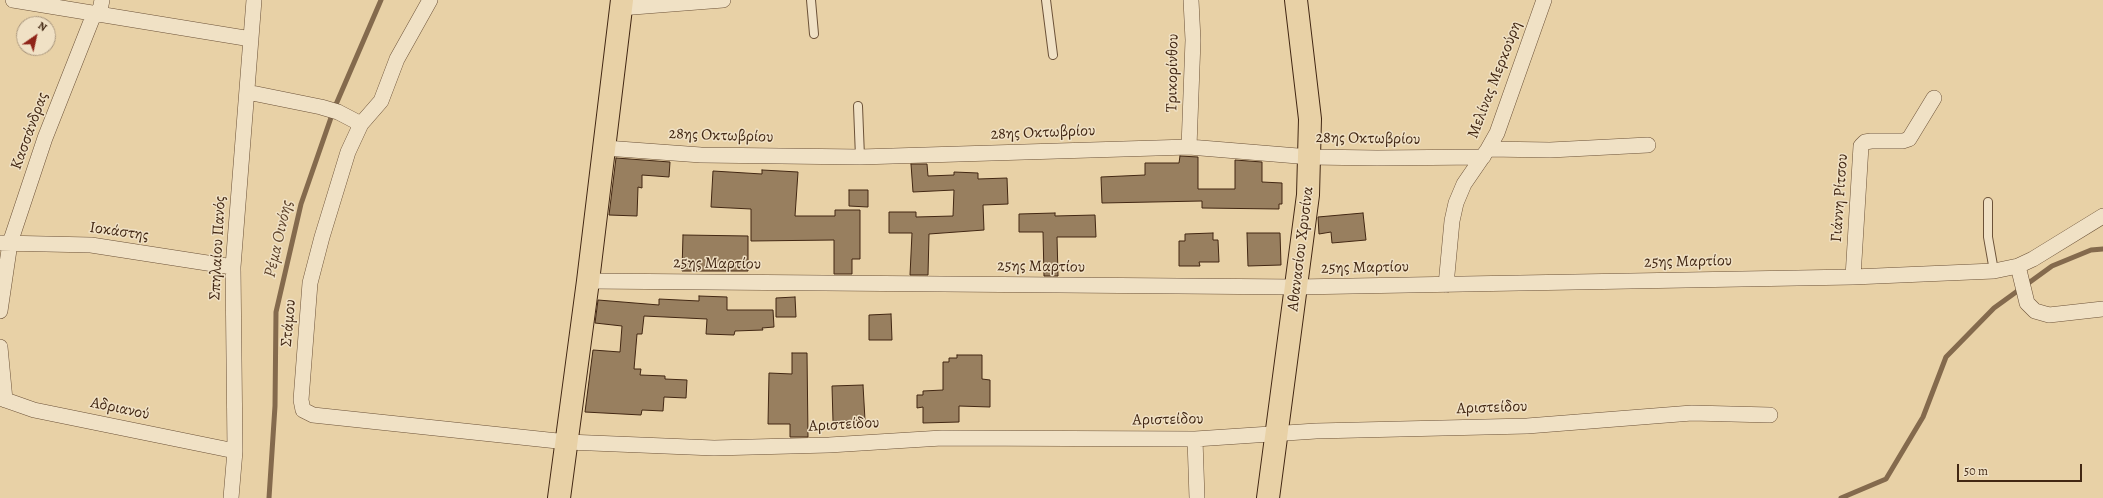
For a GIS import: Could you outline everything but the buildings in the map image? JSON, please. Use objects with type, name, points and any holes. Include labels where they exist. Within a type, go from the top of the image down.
[{"type":"main road","name":"Αθανασίου Χρυσίνα","points":[[1268,498],[1278,434],[1308,195],[1310,157],[1308,88],[1296,0]]},
{"type":"main road","points":[[559,498],[588,281],[621,4]]},
{"type":"street","points":[[13,0],[98,9],[251,38]]},
{"type":"street","name":"Σπηλαίου Πανός","points":[[231,498],[235,451],[233,267],[254,0]]},
{"type":"street","name":"Στάμου","points":[[430,0],[397,59],[381,101],[361,124],[348,152],[322,237],[310,283],[301,400],[303,410],[313,415],[567,442]]},
{"type":"street","points":[[621,4],[723,0]]},
{"type":"street","name":"Τρικορίνθου","points":[[1189,147],[1192,40],[1191,0]]},
{"type":"street","name":"Μελίνας Μερκούρη","points":[[1446,285],[1452,221],[1456,204],[1464,184],[1486,153],[1497,133],[1544,0]]},
{"type":"street","name":"Κασσάνδρας","points":[[0,311],[5,243],[45,138],[98,9]]},
{"type":"street","points":[[247,92],[321,107],[338,112],[361,124]]},
{"type":"street","name":"Γιάννη Ρίτσου","points":[[1853,277],[1861,146],[1865,142],[1871,141],[1903,141],[1909,139],[1934,98]]},
{"type":"street","name":"28ης Οκτωβρίου","points":[[604,148],[701,155],[860,157],[1189,147],[1310,157],[1377,158],[1648,145]]},
{"type":"street","name":"25ης Μαρτίου","points":[[588,281],[1297,287],[1853,277],[1994,271],[2018,266],[2033,259],[2103,216]]},
{"type":"street","name":"Ιοκάστης","points":[[5,243],[91,245],[233,267]]},
{"type":"street","points":[[2018,266],[2027,303],[2036,311],[2049,315],[2103,309]]},
{"type":"street","points":[[0,347],[2,399]]},
{"type":"street","name":"Αδριανού","points":[[2,399],[34,410],[235,451]]},
{"type":"street","name":"Αριστείδου","points":[[567,442],[714,448],[829,445],[942,438],[1195,439],[1316,430],[1527,426],[1692,413],[1770,415]]},
{"type":"street","points":[[1195,439],[1197,498]]},
{"type":"lane","points":[[811,0],[814,34]]},
{"type":"lane","points":[[1046,0],[1053,55]]},
{"type":"lane","points":[[858,106],[860,157]]},
{"type":"lane","points":[[1988,202],[1988,237],[1994,271]]},
{"type":"waterway","name":"Ρέμα Οινόης","points":[[269,498],[275,406],[276,312],[301,204],[334,109],[381,0]]},
{"type":"waterway","points":[[1841,498],[1886,479],[1923,417],[1946,357],[1994,308],[2052,266],[2091,250],[2103,249]]}]
